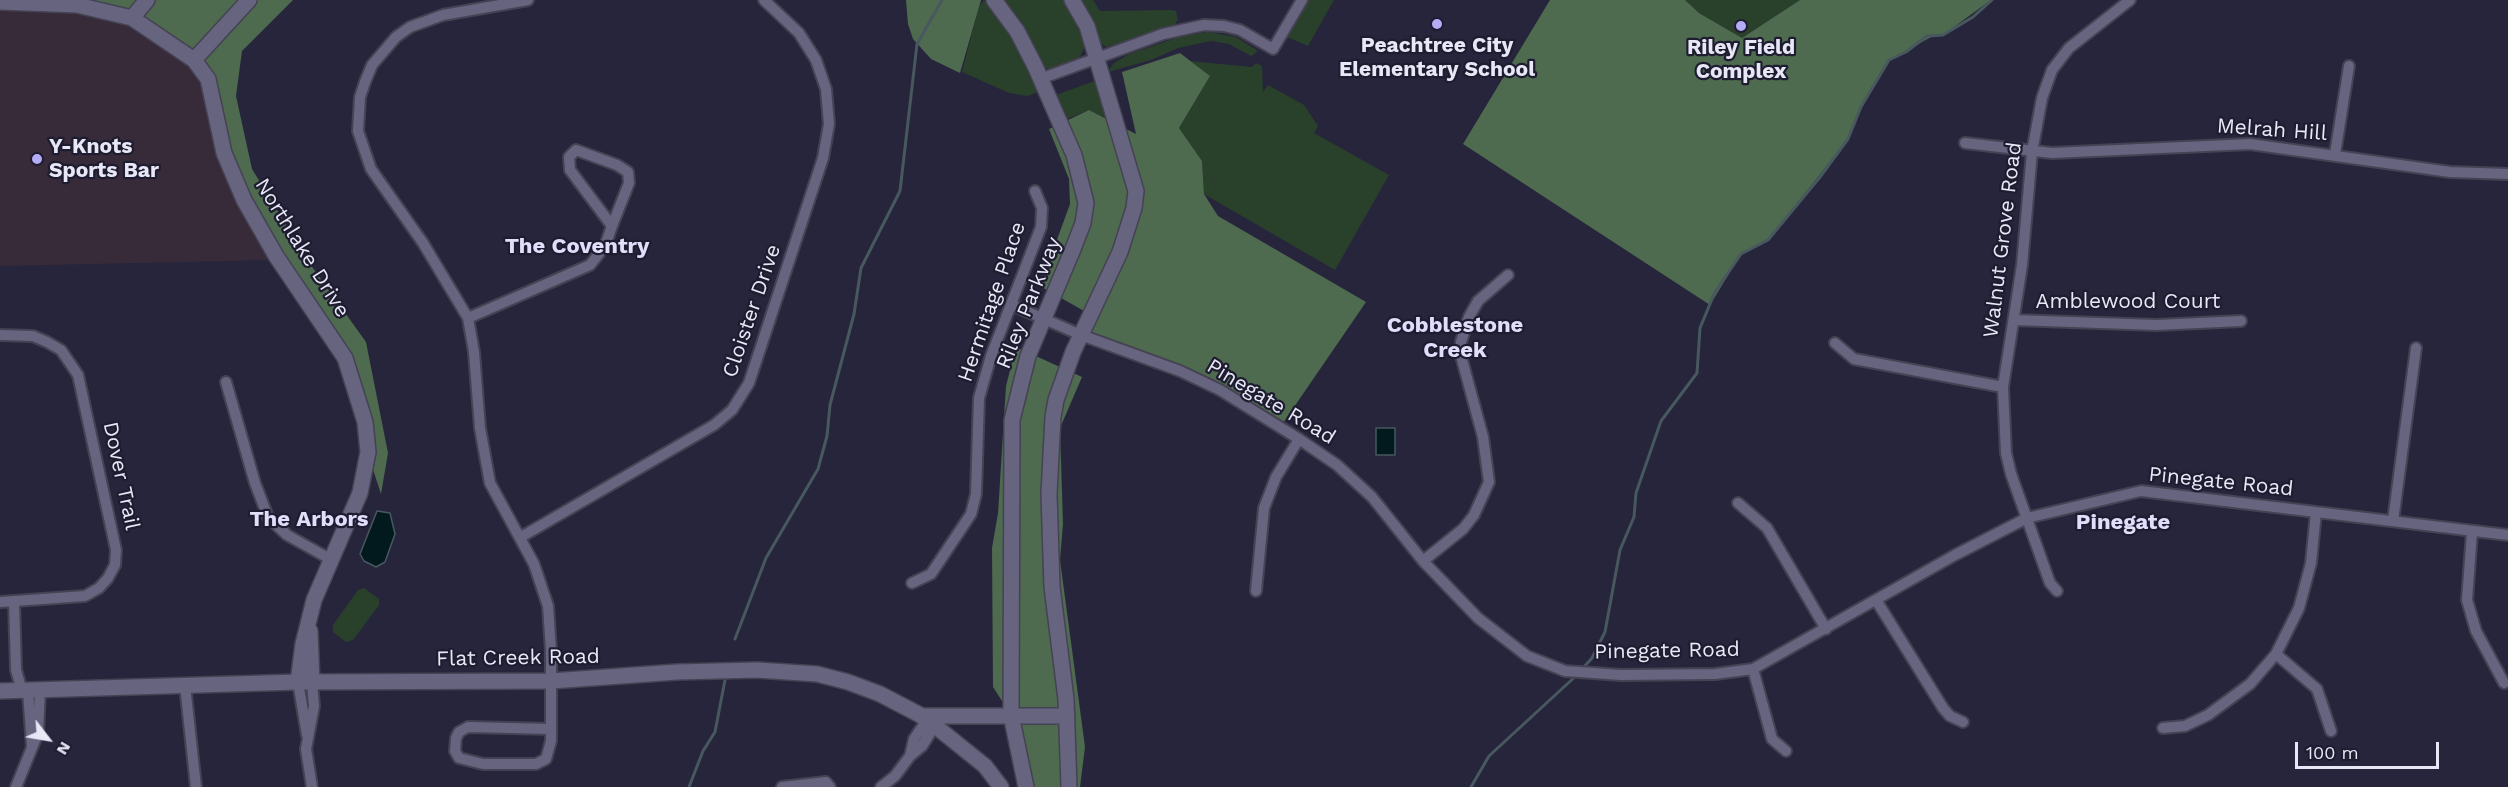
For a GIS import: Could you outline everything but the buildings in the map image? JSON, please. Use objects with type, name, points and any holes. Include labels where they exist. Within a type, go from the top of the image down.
[{"type":"street","points":[[132,18],[147,0]]},
{"type":"street","points":[[194,60],[249,0]]},
{"type":"street","points":[[528,0],[443,15],[410,27],[396,37],[372,65],[360,98],[358,131],[371,170],[423,243],[468,318],[474,352],[480,428],[490,483],[498,501],[521,537],[543,584],[548,606],[551,741],[546,759],[536,764],[483,764],[459,758],[455,751],[459,732],[468,727],[550,729]]},
{"type":"street","name":"Cloister Drive","points":[[521,537],[714,424],[732,410],[749,383],[823,158],[829,124],[826,89],[816,60],[799,33],[764,0]]},
{"type":"street","name":"Riley Parkway","points":[[994,0],[1017,31],[1040,79],[1074,155],[1086,203],[1083,223],[1022,374],[1012,420],[1011,715],[1026,787]]},
{"type":"street","points":[[1069,787],[1067,716],[1052,587],[1051,439],[1056,400],[1081,335],[1120,252],[1134,208],[1136,191],[1087,26],[1072,0]]},
{"type":"street","points":[[1040,79],[1163,34],[1204,25],[1240,30],[1273,49],[1302,0]]},
{"type":"street","name":"Walnut Grove Road","points":[[2057,591],[2050,583],[2006,453],[2003,387],[2014,320],[2032,152],[2042,98],[2058,61],[2080,36],[2130,0]]},
{"type":"street","name":"Northlake Drive","points":[[0,2],[77,5],[132,18],[194,60],[208,79],[224,153],[244,200],[276,256],[335,342],[354,380],[365,422],[368,452],[360,493],[330,559],[314,600],[309,622],[305,683],[314,706],[307,735],[307,764],[312,787]]},
{"type":"street","points":[[2335,154],[2349,66]]},
{"type":"street","name":"Melrah Hill","points":[[1965,143],[2032,152],[2095,152],[2214,144],[2250,144],[2335,154],[2450,172],[2508,174]]},
{"type":"street","points":[[468,318],[584,269],[600,254],[612,226],[629,183],[628,172],[617,165],[576,150],[569,157],[570,170],[612,226]]},
{"type":"street","name":"Hermitage Place","points":[[912,583],[931,574],[971,514],[976,494],[980,398],[991,357],[1041,227],[1042,208],[1035,191]]},
{"type":"street","points":[[1424,561],[1463,529],[1474,515],[1489,482],[1483,436],[1461,356],[1461,342],[1469,316],[1478,302],[1508,275]]},
{"type":"street","name":"Pinegate Road","points":[[1012,305],[1081,335],[1180,371],[1220,390],[1299,439],[1337,465],[1372,497],[1424,561],[1478,618],[1501,638],[1527,656],[1572,671],[1621,675],[1684,675],[1753,669],[2027,518],[2140,491],[2508,535]]},
{"type":"street","name":"Amblewood Court","points":[[2014,320],[2157,326],[2241,321]]},
{"type":"street","name":"Dover Trail","points":[[0,335],[33,336],[47,342],[61,350],[78,375],[116,550],[115,565],[108,578],[99,588],[85,596],[0,602]]},
{"type":"street","points":[[1835,343],[1854,359],[2003,387]]},
{"type":"street","points":[[2393,521],[2416,348]]},
{"type":"street","points":[[226,382],[255,483],[268,517],[287,535],[330,559]]},
{"type":"street","points":[[1256,591],[1264,508],[1272,483],[1299,439]]},
{"type":"street","points":[[1738,503],[1767,528],[1826,629]]},
{"type":"street","points":[[2163,728],[2185,726],[2208,715],[2250,684],[2276,654],[2299,608],[2311,563],[2316,512]]},
{"type":"street","points":[[2472,532],[2467,600],[2476,632],[2504,683]]},
{"type":"street","points":[[1876,600],[1943,708],[1950,716],[1963,722]]},
{"type":"street","points":[[14,601],[16,670],[30,691],[39,733],[16,787]]},
{"type":"street","points":[[2276,654],[2317,689],[2331,731]]},
{"type":"street","points":[[1753,669],[1772,739],[1786,751]]},
{"type":"street","name":"Flat Creek Road","points":[[0,691],[184,685],[551,681],[677,672],[794,672],[848,682],[880,694],[928,720],[986,766],[1001,787]]},
{"type":"street","points":[[184,685],[196,787]]},
{"type":"street","points":[[881,787],[895,776],[910,756],[922,746],[928,720],[1011,715],[1067,716]]},
{"type":"street","points":[[782,787],[826,782],[830,787]]},
{"type":"shaded area","points":[[0,0],[147,0],[194,60],[271,260],[0,266]]},
{"type":"shaded area","points":[[1376,428],[1395,428],[1395,455],[1376,455]]},
{"type":"shaded area","points":[[377,511],[390,513],[395,534],[385,562],[376,567],[364,561],[360,554]]},
{"type":"green space","points":[[0,0],[293,0],[242,51],[236,96],[252,169],[310,264],[366,342],[388,453],[381,494],[337,360],[271,260],[229,184],[208,79],[132,18]]},
{"type":"green space","points":[[906,0],[981,0],[960,73],[931,59],[913,39],[908,24]]},
{"type":"green space","points":[[984,0],[1010,34],[1038,92],[1027,96],[1009,93],[962,72],[979,6]]},
{"type":"green space","points":[[996,0],[1065,0],[1086,45],[1078,60],[1054,70],[1045,68],[1035,61]]},
{"type":"green space","points":[[1078,0],[1093,0],[1100,11],[1176,11],[1178,20],[1173,27],[1106,47],[1095,39]]},
{"type":"green space","points":[[1308,0],[1334,0],[1308,46],[1287,37]]},
{"type":"green space","points":[[1550,0],[1685,0],[1699,13],[1742,38],[1800,0],[1991,0],[1943,35],[1933,36],[1889,60],[1861,107],[1848,139],[1768,240],[1741,254],[1710,305],[1463,144]]},
{"type":"green space","name":"Riley Field Complex","points":[[1685,0],[1800,0],[1742,38],[1699,13]]},
{"type":"green space","points":[[1208,32],[1236,37],[1258,51],[1251,56],[1229,44],[1211,41],[1178,48],[1151,60],[1108,72],[1113,64],[1129,54],[1179,37]]},
{"type":"green space","points":[[1180,53],[1210,76],[1179,128],[1202,161],[1204,194],[1218,216],[1366,302],[1281,426],[1193,377],[1081,335],[1091,315],[1040,286],[1070,204],[1069,179],[1049,129],[1089,110],[1136,134],[1122,72]]},
{"type":"green space","points":[[1190,61],[1252,67],[1256,63],[1262,66],[1263,92],[1268,85],[1304,105],[1318,126],[1314,133],[1389,175],[1335,270],[1204,194],[1202,161],[1179,128],[1210,76]]},
{"type":"green space","points":[[1095,81],[1107,119],[1089,110],[1062,121],[1053,96]]},
{"type":"green space","points":[[1016,347],[1082,377],[1060,428],[1063,524],[1060,560],[1085,747],[1080,787],[1028,787],[1011,715],[993,687],[992,548],[998,513],[1006,386]]},
{"type":"green space","points":[[364,588],[379,599],[379,605],[353,640],[346,642],[333,632],[333,625],[358,590]]},
{"type":"waterway","points":[[735,639],[766,558],[818,469],[827,436],[830,405],[854,314],[861,268],[900,191],[917,44],[942,0]]},
{"type":"waterway","points":[[1582,669],[1592,658],[1605,632],[1620,550],[1634,517],[1636,493],[1661,421],[1697,373],[1700,328],[1715,292],[1741,254],[1768,240],[1820,177],[1848,139],[1861,107],[1889,60],[1906,52],[1927,36],[1943,35],[1973,17],[1992,0]]},
{"type":"waterway","points":[[1471,787],[1489,756],[1578,674]]},
{"type":"waterway","points":[[689,787],[703,751],[715,732],[725,680]]},
{"type":"place","name":"Peachtree City Elementary School","points":[[1437,24]]},
{"type":"place","name":"Riley Field Complex","points":[[1741,26]]},
{"type":"place","name":"Y-Knots Sports Bar","points":[[37,159]]},
{"type":"district","name":"The Coventry","points":[[577,247]]},
{"type":"district","name":"Cobblestone Creek","points":[[1455,338]]},
{"type":"district","name":"The Arbors","points":[[309,520]]},
{"type":"district","name":"Pinegate","points":[[2123,523]]}]
